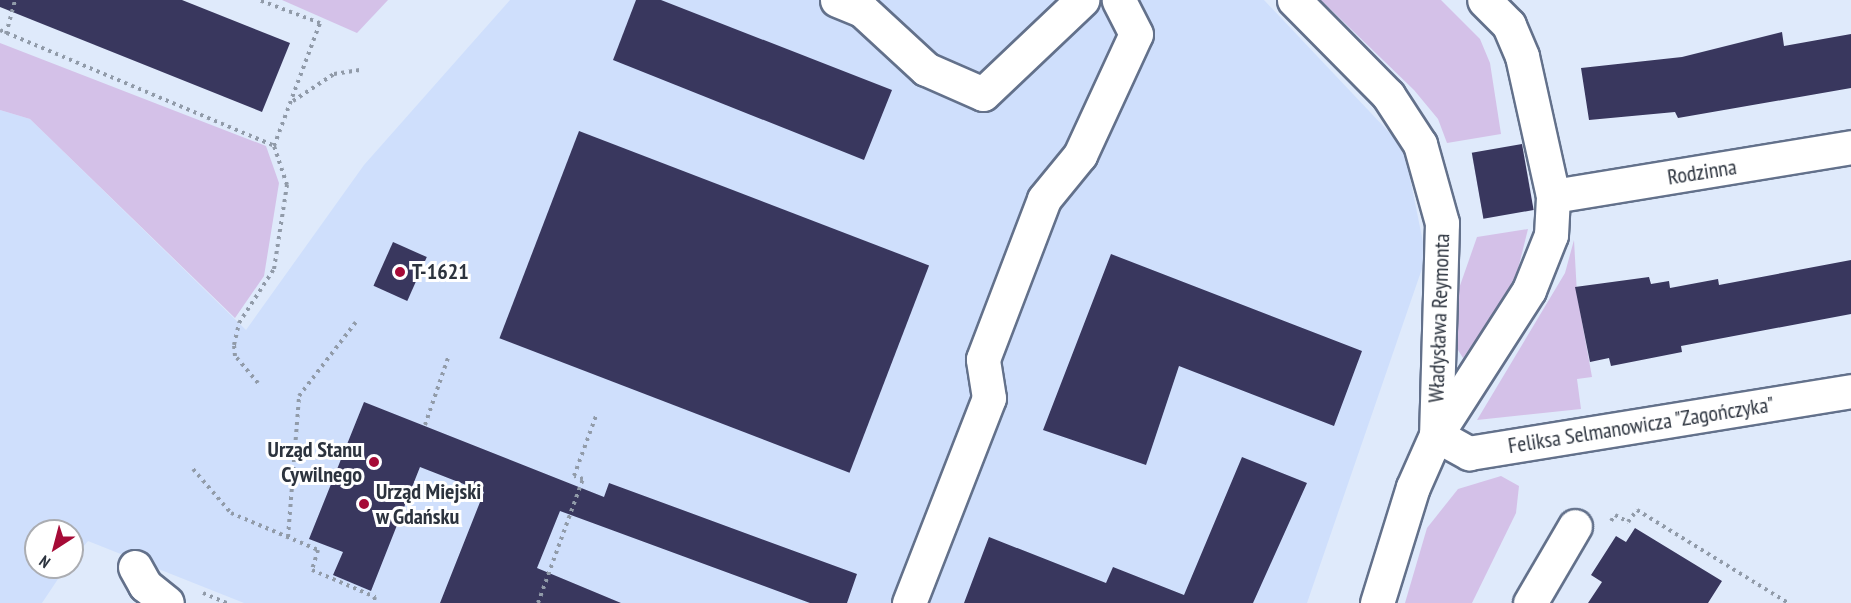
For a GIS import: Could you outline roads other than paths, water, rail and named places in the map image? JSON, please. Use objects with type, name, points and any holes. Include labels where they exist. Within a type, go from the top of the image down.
[{"type":"street","points":[[837,0],[862,10],[926,69],[983,94],[1082,0]]},
{"type":"street","points":[[909,603],[989,398],[983,359],[1044,199],[1080,155],[1136,34],[1119,0]]},
{"type":"street","name":"Władysława Reymonta","points":[[1294,0],[1388,95],[1420,144],[1443,223],[1436,435]]},
{"type":"street","name":"Władysława Reymonta","points":[[1377,603],[1413,487],[1436,435],[1529,290],[1551,235],[1553,196],[1522,56],[1509,25],[1484,0]]},
{"type":"street","name":"Rodzinna","points":[[1553,196],[1851,147]]},
{"type":"street","name":"Feliksa Selmanowicza \"Zagończyka\"","points":[[1436,435],[1469,453],[1851,391]]},
{"type":"street","points":[[1530,603],[1575,526]]},
{"type":"street","points":[[135,567],[145,585],[167,603]]},
{"type":"place","name":"T-1621","points":[[400,272]]},
{"type":"place","name":"Urząd Stanu Cywilnego","points":[[374,462]]},
{"type":"place","name":"Urząd Miejski w Gdańsku","points":[[364,504]]}]
